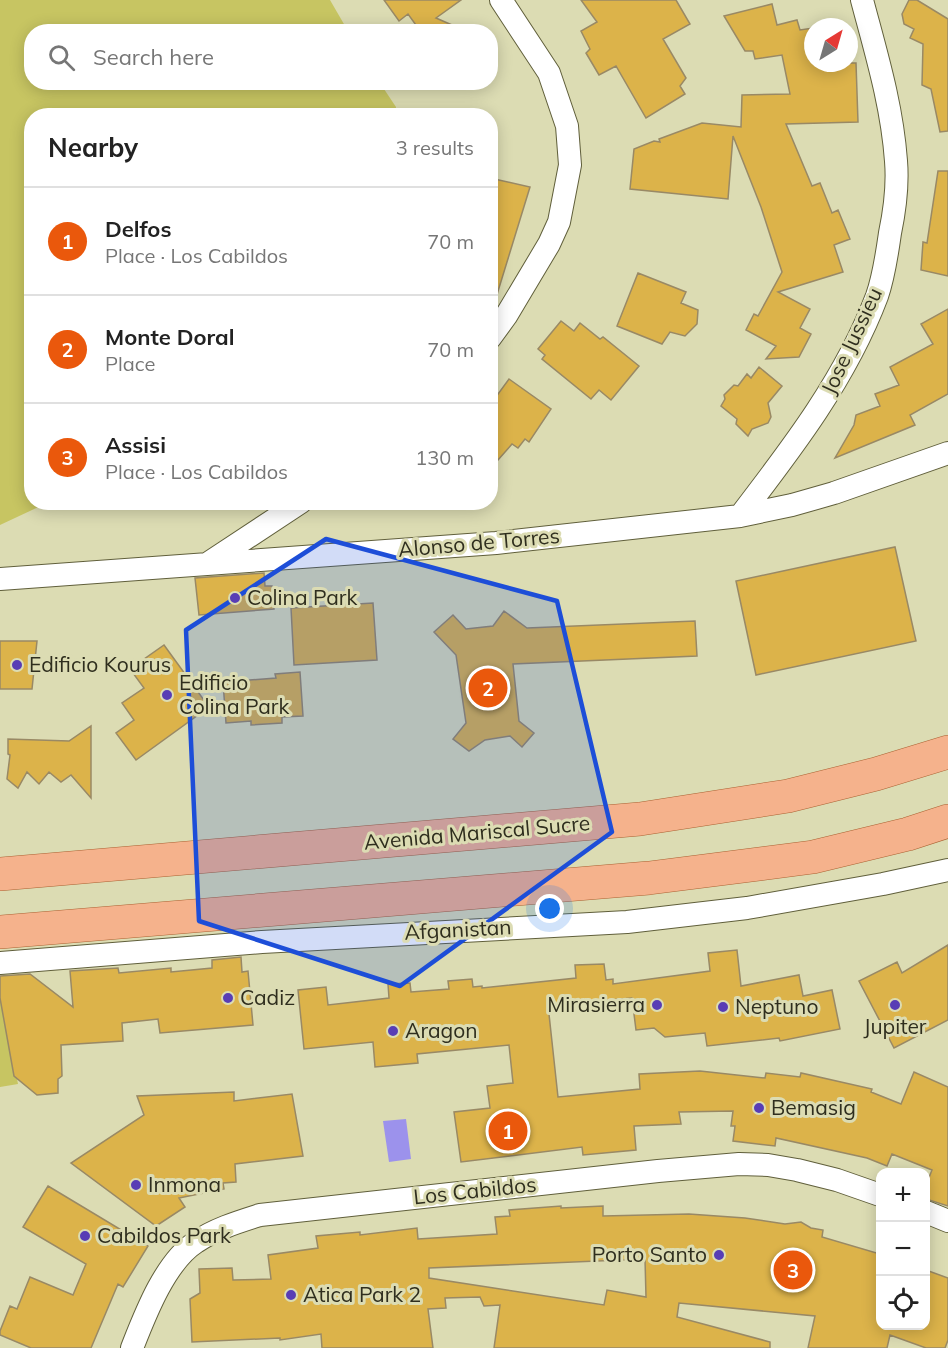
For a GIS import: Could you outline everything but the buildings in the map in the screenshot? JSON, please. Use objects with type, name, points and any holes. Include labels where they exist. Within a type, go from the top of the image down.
[{"type":"main road","name":"Avenida Mariscal Sucre","points":[[0,874],[640,819],[788,796],[876,774],[948,752]]},
{"type":"main road","points":[[0,932],[649,878],[813,857],[908,834],[948,821]]},
{"type":"street","points":[[498,327],[549,244],[559,222],[570,165],[567,126],[549,73],[501,0]]},
{"type":"street","name":"Jose Jussieu","points":[[741,516],[791,450],[838,379],[861,333],[884,271],[895,208],[896,162],[890,104],[862,0]]},
{"type":"street","name":"Alonso de Torres","points":[[0,579],[496,543],[741,516],[834,493],[948,453]]},
{"type":"street","points":[[206,564],[289,510]]},
{"type":"street","name":"Afganistan","points":[[0,963],[262,942],[627,922],[747,908],[948,870]]},
{"type":"street","name":"Los Cabildos","points":[[132,1348],[153,1296],[175,1263],[194,1243],[223,1227],[260,1215],[739,1164],[768,1165],[797,1170],[837,1180],[876,1194]]},
{"type":"street","points":[[930,1214],[948,1221]]},
{"type":"highlighted area","points":[[326,539],[557,601],[612,832],[400,986],[199,921],[186,630]]},
{"type":"shaded area","points":[[0,0],[330,0],[344,24],[24,24],[24,90],[385,90],[396,107],[24,108],[24,510],[32,510],[0,525]]},
{"type":"shaded area","points":[[0,993],[18,1084],[0,1087]]},
{"type":"shaded area","points":[[406,1119],[411,1159],[389,1162],[383,1121]]},
{"type":"place","name":"Colina Park","points":[[235,598]]},
{"type":"place","name":"Edificio Kourus","points":[[17,665]]},
{"type":"place","name":"Monte Doral","points":[[488,688]]},
{"type":"place","name":"Edificio Colina Park","points":[[167,695]]},
{"type":"place","name":"Cadiz","points":[[228,998]]},
{"type":"place","name":"Mirasierra","points":[[657,1005]]},
{"type":"place","name":"Jupiter","points":[[895,1005]]},
{"type":"place","name":"Neptuno","points":[[723,1007]]},
{"type":"place","name":"Aragon","points":[[393,1031]]},
{"type":"place","name":"Bemasig","points":[[759,1108]]},
{"type":"place","name":"Delfos","points":[[508,1131]]},
{"type":"place","name":"Inmona","points":[[136,1185]]},
{"type":"place","name":"Cabildos Park","points":[[85,1236]]},
{"type":"place","name":"Porto Santo","points":[[719,1255]]},
{"type":"place","name":"Assisi","points":[[793,1270]]},
{"type":"place","name":"Atica Park 2","points":[[291,1295]]}]
